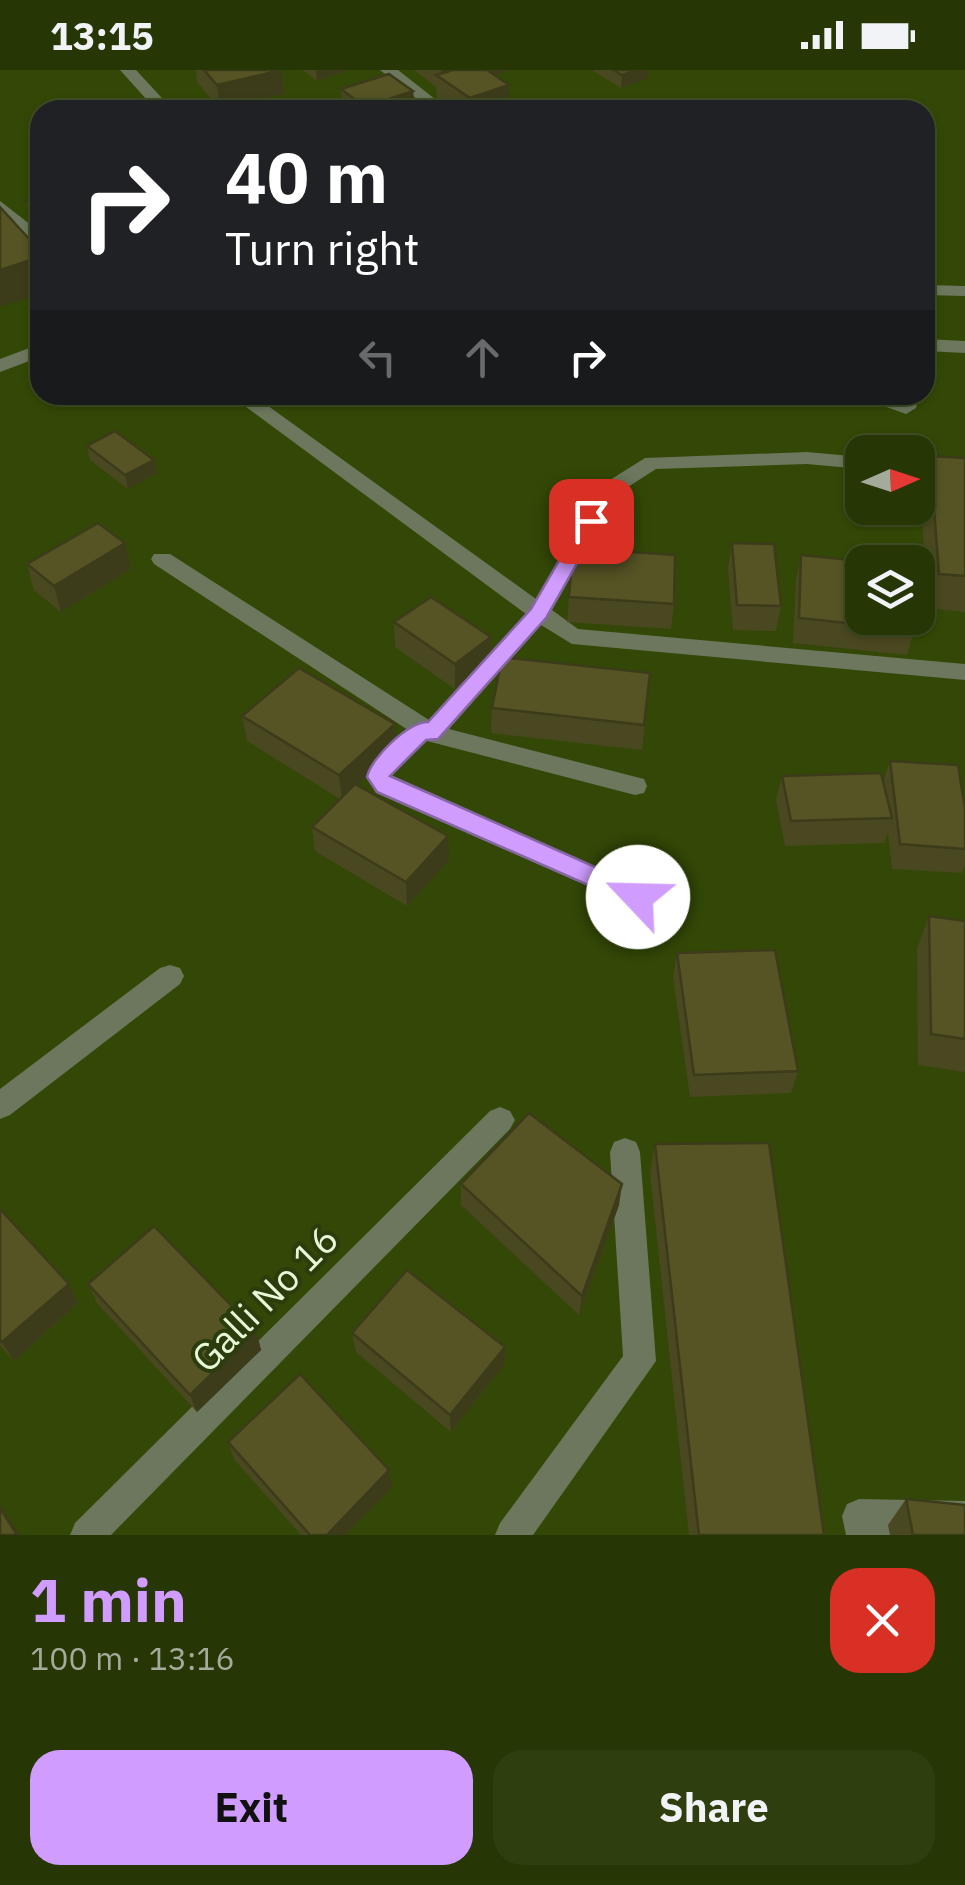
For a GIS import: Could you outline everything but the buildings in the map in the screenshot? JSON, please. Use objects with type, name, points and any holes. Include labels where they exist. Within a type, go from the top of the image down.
[{"type":"street","points":[[128,70],[156,100]]},
{"type":"street","points":[[388,70],[425,100]]},
{"type":"street","points":[[3,214],[30,234]]},
{"type":"street","points":[[935,290],[965,291]]},
{"type":"street","points":[[935,346],[965,347]]},
{"type":"street","points":[[0,366],[30,354]]},
{"type":"street","points":[[254,405],[572,636],[965,672]]},
{"type":"street","points":[[638,897],[385,786],[378,777],[379,771],[427,731],[539,614],[609,490],[652,463],[807,458],[845,461]]},
{"type":"street","points":[[935,469],[965,472]]},
{"type":"street","points":[[162,559],[427,731],[635,786]]},
{"type":"street","points":[[0,1106],[170,976]]},
{"type":"street","name":"Galli No 16","points":[[86,1535],[500,1120]]},
{"type":"street","points":[[512,1535],[640,1361],[625,1152]]},
{"type":"street","points":[[863,1535],[859,1516],[965,1518]]},
{"type":"route","points":[[591,521],[539,614],[431,733],[424,729],[379,771],[378,777],[385,786],[638,897]]}]
